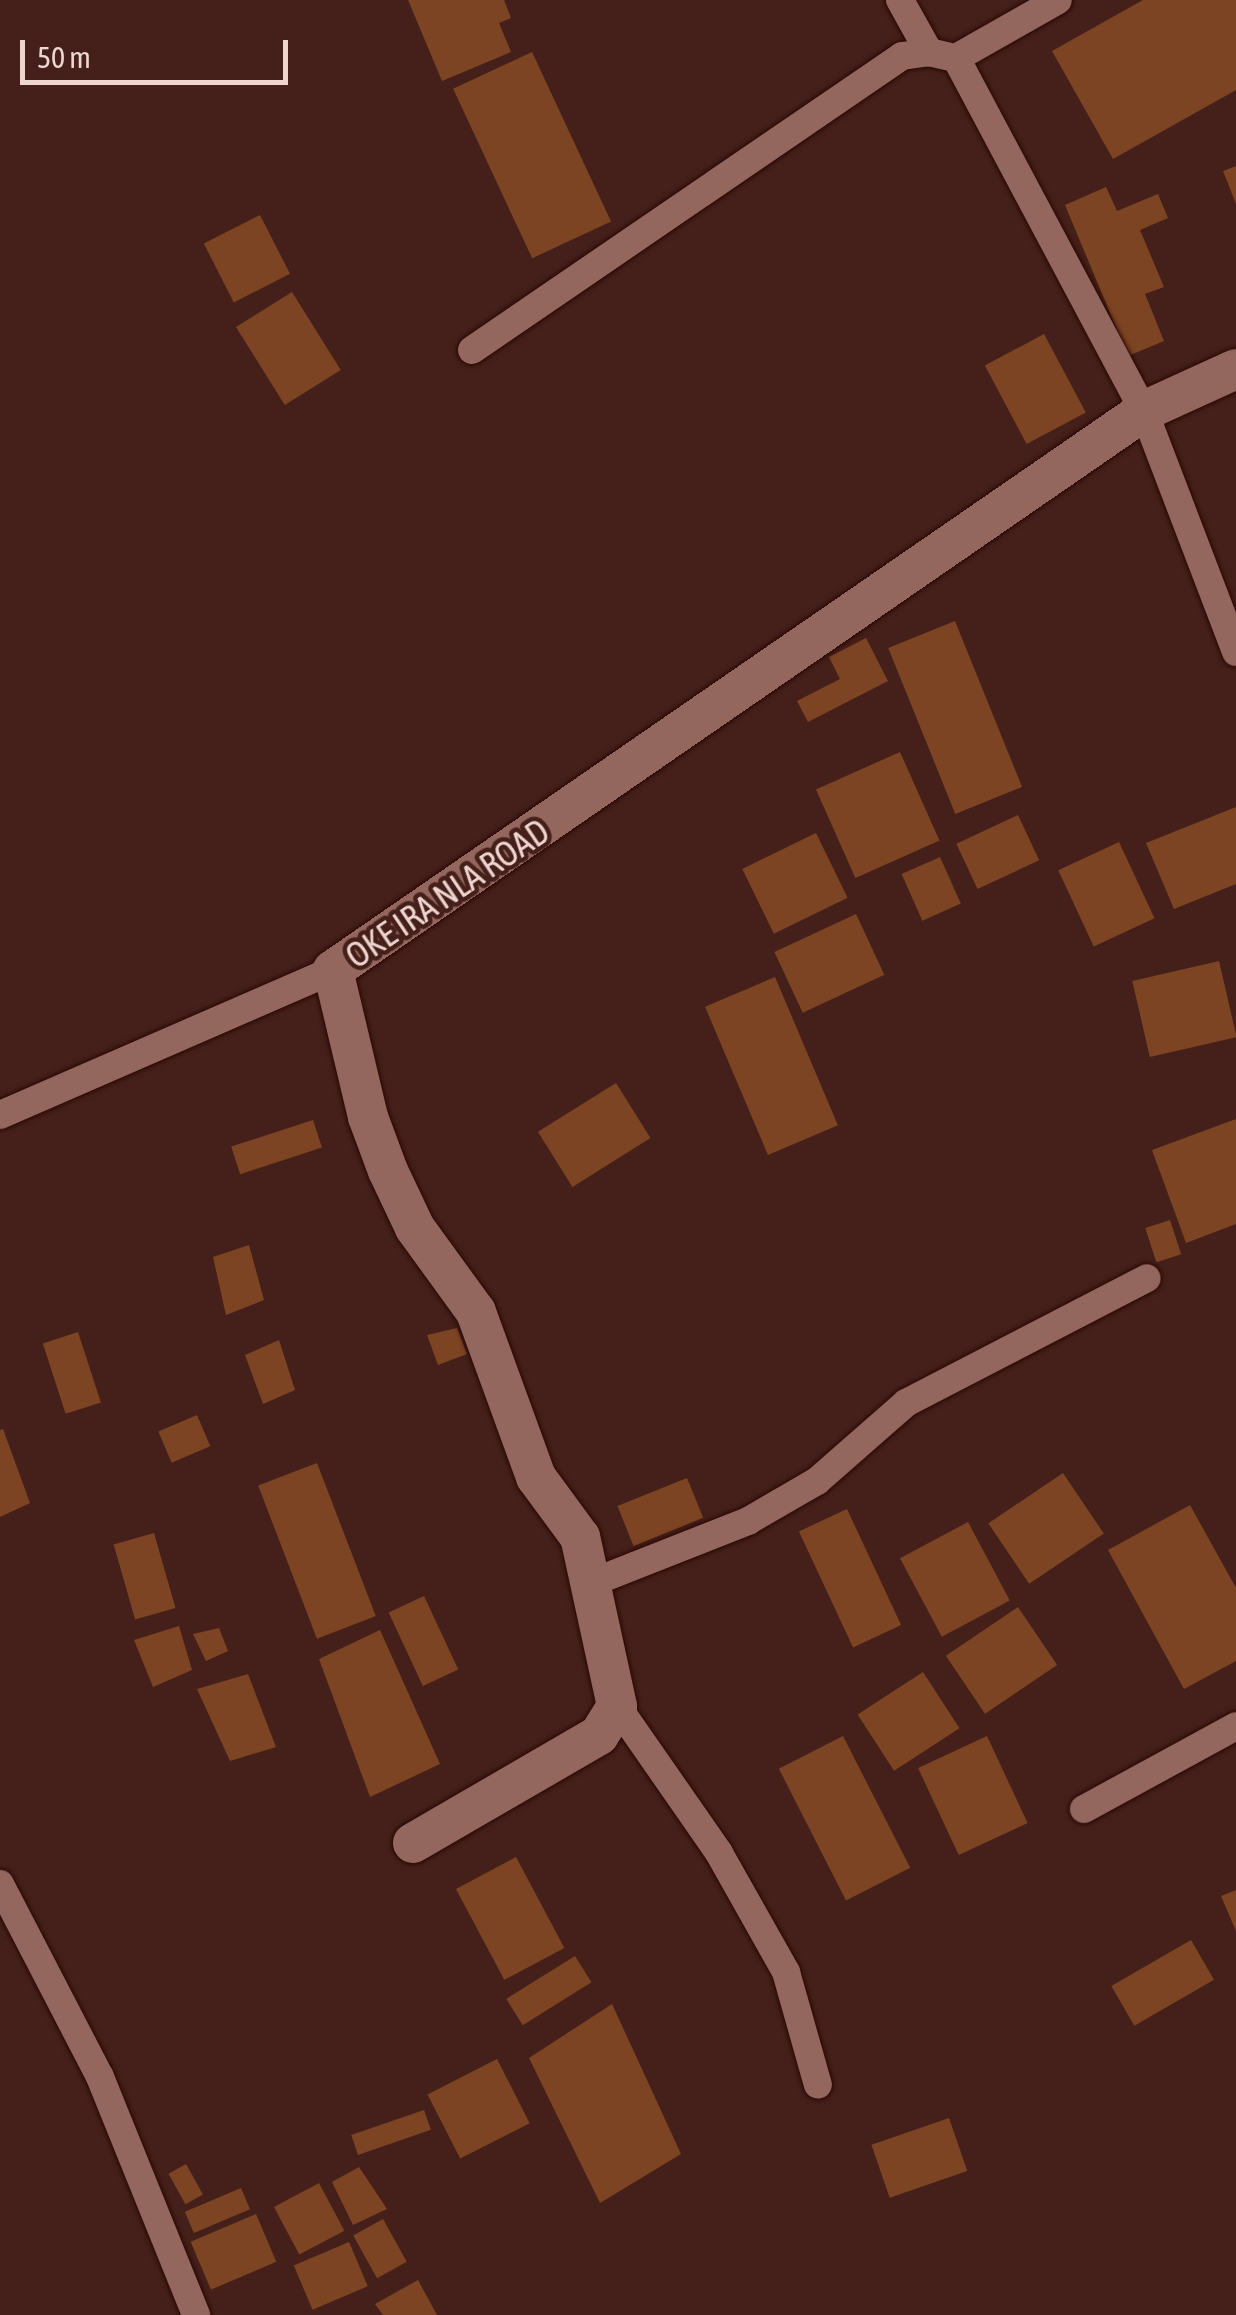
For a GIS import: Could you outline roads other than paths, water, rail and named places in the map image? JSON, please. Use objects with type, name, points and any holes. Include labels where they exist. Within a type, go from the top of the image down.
[{"type":"street","points":[[900,0],[942,55],[1144,412],[1236,652]]},
{"type":"street","points":[[472,350],[902,56],[942,55],[1058,0]]},
{"type":"street","name":"OKE IRA NLA ROAD","points":[[617,1706],[580,1536],[536,1477],[476,1312],[415,1228],[388,1171],[364,1102],[333,970],[1144,412],[1236,369]]},
{"type":"street","points":[[0,1115],[333,970]]},
{"type":"street","points":[[591,1582],[748,1521],[817,1481],[906,1403],[1147,1278]]},
{"type":"street","points":[[413,1843],[599,1735],[617,1706],[719,1853],[786,1972],[818,2085]]},
{"type":"street","points":[[1084,1810],[1236,1726]]},
{"type":"street","points":[[0,1884],[100,2077],[196,2315]]}]
